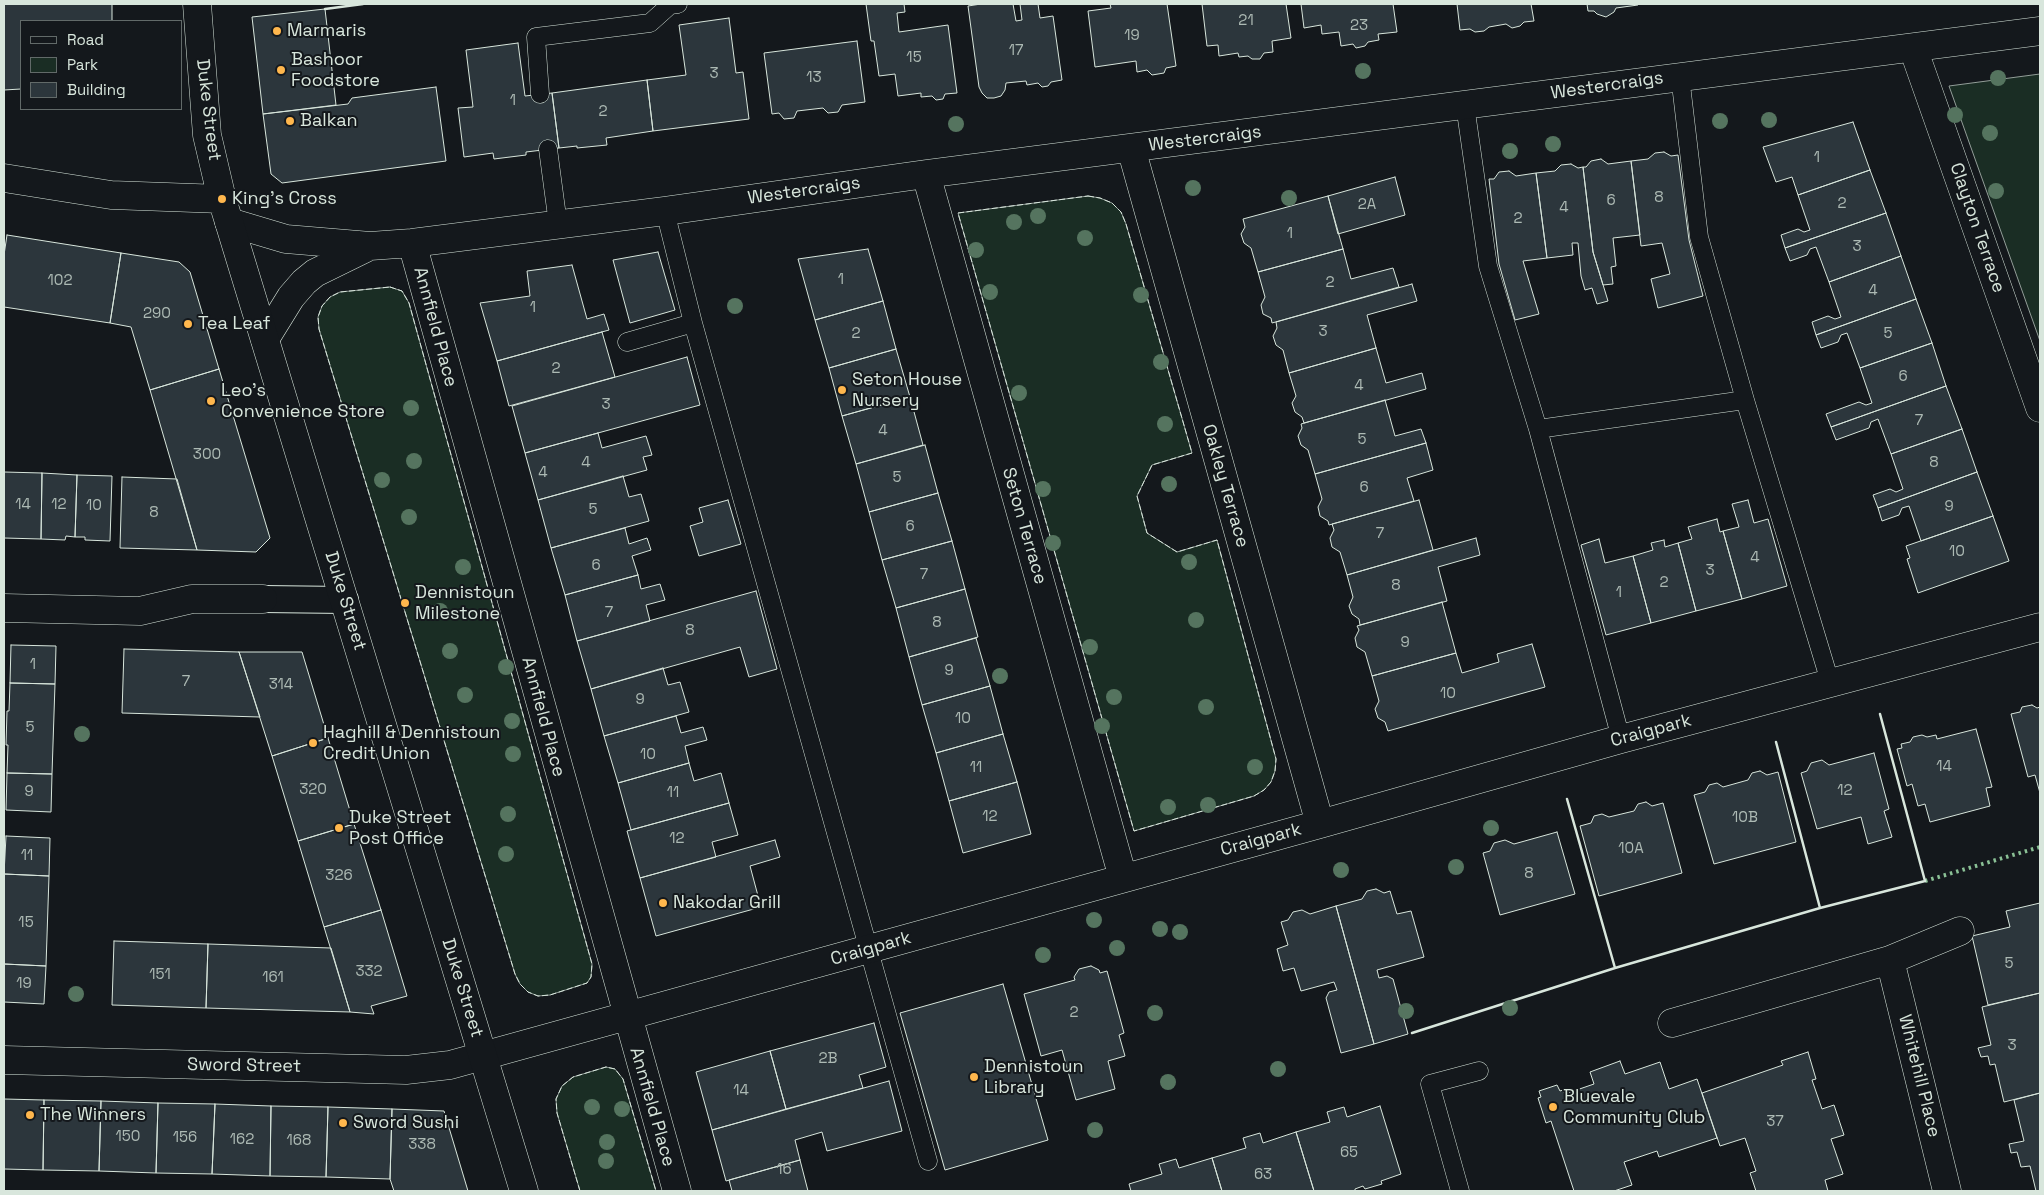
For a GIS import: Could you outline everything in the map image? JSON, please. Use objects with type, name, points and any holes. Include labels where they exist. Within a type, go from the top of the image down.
[{"type":"street","name":"Duke Street","points":[[197,4],[207,135],[226,210],[524,1191]]},
{"type":"street","name":"Westercraigs","points":[[4,178],[110,195],[226,210],[286,239],[370,246],[412,243],[665,211],[926,174],[2040,31]]},
{"type":"street","name":"Clayton Terrace","points":[[1913,48],[2040,408]]},
{"type":"street","name":"Oakley Terrace","points":[[1131,148],[1320,824]]},
{"type":"street","name":"Seton Terrace","points":[[926,174],[1123,878]]},
{"type":"street","name":"Annfield Place","points":[[412,243],[676,1191]]},
{"type":"street","name":"Westercraigs","points":[[265,338],[291,297],[304,282],[315,273],[370,246]]},
{"type":"street","points":[[4,608],[140,611],[192,599],[344,600]]},
{"type":"street","name":"Craigpark","points":[[484,1058],[1622,739],[2040,627]]},
{"type":"street","points":[[1672,1023],[1890,960],[1960,931]]},
{"type":"street","name":"Whitehill Place","points":[[1890,960],[1948,1191]]},
{"type":"street","name":"Sword Street","points":[[4,1060],[406,1070],[450,1066],[484,1058]]},
{"type":"lane","points":[[540,94],[536,37],[650,23],[670,5],[678,4]]},
{"type":"lane","points":[[1680,76],[1700,237],[1745,400],[1830,682]]},
{"type":"lane","points":[[1465,105],[1488,266],[1538,429],[1622,739]]},
{"type":"lane","points":[[548,149],[558,224]]},
{"type":"lane","points":[[665,211],[693,323],[928,1161]]},
{"type":"lane","points":[[627,342],[693,323]]},
{"type":"lane","points":[[1538,429],[1745,400]]},
{"type":"lane","points":[[1460,1191],[1430,1084],[1479,1071]]},
{"type":"green space","points":[[2040,74],[2040,341],[1949,86]]},
{"type":"green space","points":[[1088,196],[1112,203],[1121,212],[1126,224],[1192,453],[1152,465],[1137,496],[1147,533],[1177,552],[1217,540],[1276,759],[1275,771],[1271,782],[1264,790],[1254,796],[1134,831],[958,213]]},
{"type":"green space","points":[[390,287],[402,291],[409,303],[592,964],[591,977],[587,983],[550,995],[538,996],[528,992],[520,984],[515,974],[319,329],[318,317],[322,306],[330,297],[340,292]]},
{"type":"green space","points":[[606,1067],[615,1069],[623,1079],[656,1191],[580,1191],[557,1113],[556,1099],[562,1086],[573,1077]]},
{"type":"building","points":[[4,4],[112,4],[112,20],[20,20],[20,89],[4,90]]},
{"type":"building","points":[[866,4],[904,4],[905,12],[897,13],[899,32],[948,25],[957,93],[945,94],[943,99],[936,100],[932,96],[921,97],[921,93],[898,96],[895,74],[879,76],[874,41],[871,41]]},
{"type":"building","points":[[1013,4],[1016,21],[1022,20],[1020,4],[1038,4],[1040,18],[1053,16],[1062,80],[1051,82],[1048,86],[1042,87],[1038,83],[1027,85],[1026,81],[1006,83],[1005,90],[1001,96],[987,98],[979,87],[968,6]]},
{"type":"building","points":[[1110,4],[1167,4],[1176,66],[1166,68],[1164,73],[1152,75],[1147,70],[1137,72],[1136,61],[1095,67],[1088,11],[1111,8]]},
{"type":"building","points":[[1202,4],[1286,4],[1291,38],[1272,41],[1273,52],[1264,53],[1260,59],[1252,59],[1248,56],[1239,57],[1238,53],[1219,56],[1218,45],[1207,46]]},
{"type":"building","points":[[1301,4],[1393,4],[1397,32],[1378,34],[1379,40],[1368,42],[1365,46],[1356,48],[1353,44],[1341,46],[1339,32],[1322,34],[1321,25],[1304,28]]},
{"type":"building","points":[[1457,4],[1531,4],[1534,21],[1524,22],[1520,26],[1512,28],[1506,24],[1489,27],[1484,31],[1460,30]]},
{"type":"building","points":[[1587,4],[1638,5],[1616,8],[1614,12],[1606,17],[1594,11],[1588,11]]},
{"type":"building","points":[[325,9],[336,105],[263,114],[252,17]]},
{"type":"building","points":[[729,18],[736,73],[743,72],[749,119],[653,131],[647,80],[686,75],[679,25]]},
{"type":"building","points":[[857,41],[865,102],[842,105],[838,112],[828,113],[823,108],[797,111],[794,118],[784,119],[779,113],[772,114],[764,53]]},
{"type":"building","points":[[518,43],[525,96],[552,93],[559,148],[526,152],[526,155],[494,159],[493,153],[464,157],[458,108],[473,107],[466,50]]},
{"type":"building","points":[[647,80],[653,131],[606,138],[607,145],[559,148],[552,93]]},
{"type":"building","points":[[436,87],[446,161],[282,183],[271,174],[263,114],[348,104],[352,98]]},
{"type":"building","points":[[1853,122],[1870,170],[1798,195],[1792,177],[1776,182],[1763,147]]},
{"type":"building","points":[[1664,152],[1671,156],[1678,155],[1689,240],[1703,296],[1658,308],[1651,279],[1670,274],[1662,243],[1641,246],[1631,161],[1648,159],[1655,153]]},
{"type":"building","points":[[1601,159],[1608,164],[1631,161],[1640,235],[1613,238],[1616,266],[1611,267],[1613,284],[1603,285],[1593,252],[1583,167],[1586,167],[1591,161]]},
{"type":"building","points":[[1571,164],[1578,168],[1583,167],[1593,252],[1608,301],[1597,304],[1592,288],[1585,290],[1581,276],[1578,243],[1572,243],[1573,255],[1547,258],[1536,173],[1555,171],[1561,165]]},
{"type":"building","points":[[1870,170],[1886,213],[1785,248],[1781,235],[1798,229],[1804,232],[1810,230],[1798,195]]},
{"type":"building","points":[[1509,171],[1516,176],[1536,173],[1547,258],[1523,261],[1539,314],[1515,320],[1499,264],[1489,179],[1494,179],[1499,172]]},
{"type":"building","points":[[1395,177],[1405,215],[1338,234],[1328,196]]},
{"type":"building","points":[[1328,196],[1343,249],[1258,272],[1251,248],[1244,243],[1241,234],[1245,227],[1243,219]]},
{"type":"building","points":[[1886,213],[1901,256],[1829,282],[1816,247],[1810,249],[1807,255],[1790,261],[1785,248]]},
{"type":"building","points":[[7,235],[121,253],[110,323],[4,307],[4,255]]},
{"type":"building","points":[[868,249],[883,301],[815,320],[798,259]]},
{"type":"building","points":[[1343,249],[1351,279],[1393,268],[1399,287],[1272,323],[1271,318],[1263,314],[1261,305],[1265,297],[1258,272]]},
{"type":"building","points":[[658,252],[675,310],[630,323],[613,260]]},
{"type":"building","points":[[121,253],[179,262],[190,272],[219,369],[150,390],[131,327],[110,323]]},
{"type":"building","points":[[1901,256],[1916,299],[1816,335],[1812,322],[1828,316],[1835,319],[1841,317],[1829,282]]},
{"type":"building","points":[[572,265],[587,319],[604,314],[609,330],[497,361],[480,303],[530,296],[527,271]]},
{"type":"building","points":[[1412,284],[1417,301],[1367,315],[1376,348],[1289,373],[1283,350],[1276,345],[1273,336],[1277,328],[1276,322]]},
{"type":"building","points":[[1916,299],[1932,343],[1860,368],[1847,333],[1841,335],[1838,342],[1821,348],[1816,335]]},
{"type":"building","points":[[883,301],[896,349],[829,368],[815,320]]},
{"type":"building","points":[[602,332],[615,377],[509,406],[497,361]]},
{"type":"building","points":[[1932,343],[1946,386],[1831,427],[1826,414],[1859,402],[1866,405],[1872,403],[1860,368]]},
{"type":"building","points":[[1376,348],[1386,383],[1422,373],[1426,389],[1304,423],[1302,417],[1295,412],[1292,403],[1296,396],[1289,373]]},
{"type":"building","points":[[896,349],[910,397],[842,416],[829,368]]},
{"type":"building","points":[[687,357],[700,405],[525,453],[512,406]]},
{"type":"building","points":[[219,369],[270,538],[256,552],[197,550],[150,390]]},
{"type":"building","points":[[1946,386],[1962,429],[1891,454],[1878,419],[1871,422],[1869,428],[1836,440],[1831,427]]},
{"type":"building","points":[[910,397],[923,445],[856,464],[842,416]]},
{"type":"building","points":[[1385,400],[1395,436],[1421,429],[1426,443],[1315,474],[1308,450],[1301,445],[1298,436],[1302,428],[1301,424]]},
{"type":"building","points":[[1962,429],[1977,472],[1878,508],[1873,495],[1890,489],[1896,492],[1903,489],[1891,454]]},
{"type":"building","points":[[598,433],[602,448],[646,436],[652,455],[643,457],[647,470],[538,500],[525,453]]},
{"type":"building","points":[[1426,443],[1433,470],[1407,478],[1414,501],[1329,525],[1328,521],[1320,516],[1318,507],[1322,499],[1315,474]]},
{"type":"building","points":[[925,445],[938,493],[869,512],[856,464]]},
{"type":"building","points":[[4,472],[42,473],[41,539],[4,538]]},
{"type":"building","points":[[1977,472],[1993,516],[1921,541],[1909,506],[1902,508],[1899,515],[1882,521],[1878,508]]},
{"type":"building","points":[[42,473],[77,475],[75,537],[66,536],[65,540],[41,539]]},
{"type":"building","points":[[77,475],[112,476],[110,541],[85,540],[85,537],[75,537]]},
{"type":"building","points":[[623,476],[629,497],[641,494],[649,521],[551,548],[538,500]]},
{"type":"building","points":[[122,477],[177,479],[197,550],[120,548]]},
{"type":"building","points":[[938,493],[952,541],[882,560],[869,512]]},
{"type":"building","points":[[728,500],[741,544],[699,556],[690,526],[703,522],[699,508]]},
{"type":"building","points":[[1419,500],[1433,550],[1347,575],[1340,552],[1332,547],[1330,538],[1334,530],[1332,524]]},
{"type":"building","points":[[1748,500],[1754,523],[1768,519],[1787,586],[1742,599],[1723,531],[1739,527],[1732,504]]},
{"type":"building","points":[[1993,516],[2009,561],[1918,593],[1907,559],[1910,558],[1906,546]]},
{"type":"building","points":[[1717,519],[1720,532],[1723,531],[1742,599],[1696,611],[1678,543],[1692,539],[1688,527]]},
{"type":"building","points":[[625,528],[629,544],[647,538],[651,550],[632,556],[638,575],[565,595],[551,548]]},
{"type":"building","points":[[1476,538],[1480,555],[1438,567],[1447,601],[1360,625],[1359,619],[1352,614],[1349,606],[1353,597],[1347,575]]},
{"type":"building","points":[[1599,539],[1605,563],[1633,556],[1651,623],[1606,635],[1581,545]]},
{"type":"building","points":[[1664,540],[1665,547],[1678,543],[1696,611],[1651,623],[1633,556],[1653,550],[1651,543]]},
{"type":"building","points":[[952,541],[965,589],[896,608],[882,560]]},
{"type":"building","points":[[638,575],[641,589],[660,584],[665,600],[646,605],[650,621],[577,641],[565,595]]},
{"type":"building","points":[[965,589],[978,637],[909,657],[896,608]]},
{"type":"building","points":[[756,591],[777,669],[749,677],[740,647],[591,689],[577,641]]},
{"type":"building","points":[[1442,602],[1456,653],[1372,676],[1365,652],[1357,647],[1355,638],[1359,630],[1357,626]]},
{"type":"building","points":[[976,638],[990,686],[922,705],[909,657]]},
{"type":"building","points":[[1532,644],[1545,687],[1388,731],[1385,722],[1378,718],[1375,709],[1379,701],[1372,676],[1456,653],[1462,673],[1499,662],[1497,654]]},
{"type":"building","points":[[11,645],[56,646],[55,684],[10,683]]},
{"type":"building","points":[[124,649],[239,652],[260,717],[122,713]]},
{"type":"building","points":[[239,652],[302,652],[328,738],[272,756]]},
{"type":"building","points":[[663,668],[668,685],[680,682],[689,712],[604,736],[591,689]]},
{"type":"building","points":[[10,683],[55,684],[52,774],[7,773],[7,711],[9,711]]},
{"type":"building","points":[[990,686],[1003,734],[936,753],[922,705]]},
{"type":"building","points":[[2032,705],[2037,708],[2040,707],[2040,793],[2035,775],[2028,777],[2011,714],[2020,712],[2022,707]]},
{"type":"building","points":[[676,716],[681,733],[703,727],[707,740],[685,746],[689,763],[618,783],[604,736]]},
{"type":"building","points":[[1976,729],[1992,787],[1986,788],[1990,806],[1930,822],[1925,804],[1918,806],[1912,784],[1907,786],[1897,749],[1902,748],[1901,744],[1910,742],[1913,737],[1936,735],[1937,739]]},
{"type":"building","points":[[1003,734],[1017,782],[949,801],[936,753]]},
{"type":"building","points":[[328,738],[354,824],[298,841],[272,756]]},
{"type":"building","points":[[1874,753],[1889,809],[1884,811],[1892,837],[1868,844],[1861,817],[1817,829],[1801,773],[1807,771],[1811,763],[1822,760],[1829,765]]},
{"type":"building","points":[[689,763],[694,781],[721,773],[729,803],[631,830],[618,783]]},
{"type":"building","points":[[1760,771],[1767,775],[1778,772],[1796,842],[1714,864],[1694,795],[1705,792],[1709,785],[1717,783],[1723,787],[1748,780],[1752,773]]},
{"type":"building","points":[[7,773],[52,774],[51,812],[6,810]]},
{"type":"building","points":[[1017,782],[1031,834],[963,853],[949,801]]},
{"type":"building","points":[[1646,802],[1652,806],[1663,803],[1682,873],[1599,896],[1580,826],[1591,823],[1594,816],[1602,814],[1609,817],[1634,811],[1638,804]]},
{"type":"building","points":[[729,803],[738,835],[712,842],[716,857],[640,878],[627,831]]},
{"type":"building","points":[[354,824],[381,910],[324,927],[298,841]]},
{"type":"building","points":[[1557,832],[1575,894],[1500,915],[1483,853],[1490,851],[1494,843],[1505,840],[1514,844]]},
{"type":"building","points":[[6,836],[50,838],[49,876],[4,874]]},
{"type":"building","points":[[775,840],[780,857],[750,866],[761,907],[656,936],[640,878]]},
{"type":"building","points":[[4,874],[49,876],[46,966],[4,964]]},
{"type":"building","points":[[1376,889],[1384,893],[1390,891],[1397,914],[1411,911],[1424,957],[1377,970],[1379,978],[1387,976],[1393,979],[1408,1034],[1374,1044],[1336,906],[1362,899],[1367,891]]},
{"type":"building","points":[[2040,903],[2040,993],[1988,1005],[1972,936],[2010,927],[2006,911]]},
{"type":"building","points":[[1336,906],[1374,1044],[1341,1053],[1326,998],[1329,992],[1337,990],[1334,982],[1301,991],[1294,968],[1283,971],[1277,949],[1288,945],[1281,922],[1288,920],[1293,912],[1302,910],[1310,914]]},
{"type":"building","points":[[381,910],[407,996],[371,1006],[374,1014],[350,1012],[324,927]]},
{"type":"building","points":[[114,941],[208,944],[206,1008],[112,1005]]},
{"type":"building","points":[[208,944],[331,948],[350,1012],[206,1008]]},
{"type":"building","points":[[4,964],[46,966],[44,1004],[4,1002]]},
{"type":"building","points":[[1091,966],[1099,970],[1100,973],[1107,971],[1124,1033],[1119,1035],[1125,1056],[1108,1061],[1115,1089],[1076,1100],[1062,1050],[1041,1056],[1024,994],[1075,980],[1074,977],[1079,969]]},
{"type":"building","name":"Dennistoun Library","points":[[1003,984],[1048,1140],[945,1170],[900,1013]]},
{"type":"building","points":[[2040,993],[2040,1093],[2004,1102],[1995,1064],[1990,1065],[1988,1056],[1981,1057],[1978,1048],[1991,1045],[1982,1007]]},
{"type":"building","points":[[874,1023],[886,1067],[859,1075],[863,1088],[786,1109],[770,1051]]},
{"type":"building","points":[[770,1051],[786,1109],[712,1130],[696,1072]]},
{"type":"building","points":[[1808,1052],[1816,1079],[1812,1080],[1822,1109],[1834,1105],[1844,1135],[1831,1139],[1843,1174],[1825,1180],[1828,1191],[1756,1191],[1750,1173],[1756,1171],[1745,1138],[1720,1146],[1702,1093],[1783,1065],[1781,1061]]},
{"type":"building","points":[[1620,1061],[1625,1074],[1660,1062],[1669,1089],[1697,1079],[1717,1138],[1659,1157],[1657,1151],[1624,1162],[1632,1185],[1614,1191],[1574,1191],[1551,1121],[1546,1123],[1538,1098],[1541,1097],[1539,1091],[1557,1085],[1560,1091],[1563,1090],[1565,1094],[1594,1084],[1590,1072]]},
{"type":"building","points":[[889,1081],[902,1131],[827,1151],[822,1132],[795,1140],[800,1160],[726,1181],[712,1130]]},
{"type":"building","points":[[2040,1093],[2040,1191],[2036,1191],[2030,1166],[2021,1167],[2017,1152],[2011,1153],[2009,1144],[2024,1141],[2014,1100]]},
{"type":"building","points":[[4,1099],[44,1100],[43,1170],[4,1169]]},
{"type":"building","points":[[44,1100],[101,1101],[99,1171],[43,1170]]},
{"type":"building","points":[[101,1101],[158,1103],[156,1173],[99,1171]]},
{"type":"building","points":[[158,1103],[215,1104],[212,1174],[156,1173]]},
{"type":"building","points":[[215,1104],[271,1106],[270,1176],[212,1174]]},
{"type":"building","points":[[271,1106],[328,1107],[326,1177],[270,1176]]},
{"type":"building","points":[[1380,1106],[1401,1174],[1381,1181],[1382,1184],[1365,1189],[1363,1186],[1355,1189],[1355,1191],[1314,1191],[1296,1132],[1330,1122],[1327,1112],[1344,1107],[1347,1117]]},
{"type":"building","points":[[328,1107],[392,1109],[390,1179],[326,1177]]},
{"type":"building","points":[[392,1109],[444,1111],[468,1191],[394,1191],[390,1179]]},
{"type":"building","points":[[1296,1132],[1314,1191],[1222,1191],[1212,1158],[1246,1148],[1243,1138],[1260,1133],[1263,1143]]},
{"type":"building","points":[[1212,1158],[1222,1191],[1131,1191],[1129,1184],[1162,1174],[1159,1164],[1176,1159],[1179,1168]]},
{"type":"building","points":[[800,1160],[808,1191],[732,1191],[729,1180]]},
{"type":"hedge","points":[[1925,881],[2040,847]]},
{"type":"fence","points":[[1088,196],[1112,203],[1121,212],[1126,224],[1192,453],[1152,465],[1137,496],[1147,533],[1177,552],[1217,540],[1276,759],[1275,771],[1271,782],[1264,790],[1254,796],[1134,831],[958,213],[1088,196]]},
{"type":"fence","points":[[390,287],[402,291],[409,303],[592,964],[591,977],[587,983],[550,995],[538,996],[528,992],[520,984],[515,974],[319,329],[318,317],[322,306],[330,297],[340,292],[390,287]]},
{"type":"fence","points":[[580,1191],[557,1113],[556,1099],[562,1086],[573,1077],[606,1067],[615,1069],[623,1079],[656,1191]]},
{"type":"wall","points":[[325,9],[363,4]]},
{"type":"wall","points":[[1412,1033],[1615,968],[1820,908],[1925,881],[1880,714]]},
{"type":"wall","points":[[1776,742],[1820,908]]},
{"type":"wall","points":[[1567,799],[1615,968]]},
{"type":"place","name":"Marmaris","points":[[277,31]]},
{"type":"place","name":"Bashoor Foodstore","points":[[281,70]]},
{"type":"place","name":"Balkan","points":[[290,121]]},
{"type":"place","name":"King’s Cross","points":[[222,199]]},
{"type":"place","name":"Tea Leaf","points":[[188,324]]},
{"type":"place","name":"Seton House Nursery","points":[[842,390]]},
{"type":"place","name":"Leo's Convenience Store","points":[[211,401]]},
{"type":"place","name":"Dennistoun Milestone","points":[[405,603]]},
{"type":"place","name":"Haghill & Dennistoun Credit Union","points":[[313,743]]},
{"type":"place","name":"Duke Street Post Office","points":[[339,828]]},
{"type":"place","name":"Nakodar Grill","points":[[663,903]]},
{"type":"place","name":"Dennistoun Library","points":[[974,1077]]},
{"type":"place","name":"Bluevale Community Club","points":[[1553,1107]]},
{"type":"place","name":"The Winners","points":[[30,1115]]},
{"type":"place","name":"Sword Sushi","points":[[343,1123]]}]
